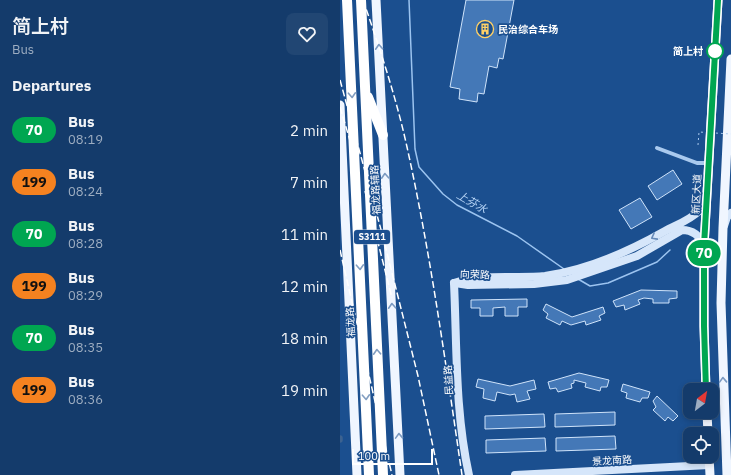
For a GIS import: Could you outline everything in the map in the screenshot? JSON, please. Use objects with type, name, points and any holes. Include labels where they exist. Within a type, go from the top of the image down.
[{"type":"highway","name":"福龙路","points":[[348,0],[369,475]]},
{"type":"highway","name":"S3111","points":[[361,0],[382,475]]},
{"type":"highway","points":[[365,90],[383,135]]},
{"type":"main road","name":"福龙路辅路","points":[[376,0],[400,475]]},
{"type":"main road","name":"新区大道","points":[[706,383],[704,246],[718,0]]},
{"type":"main road","points":[[727,475],[721,310],[723,228],[731,59]]},
{"type":"main road","points":[[340,105],[357,475]]},
{"type":"main road","points":[[709,463],[710,475]]},
{"type":"street","points":[[657,148],[697,163],[708,163]]},
{"type":"street","points":[[725,181],[731,191]]},
{"type":"street","name":"向荣路","points":[[454,283],[467,278],[556,274],[592,264],[635,247],[677,225],[698,211],[706,198]]},
{"type":"street","points":[[723,228],[727,217],[731,213]]},
{"type":"street","name":"向荣路","points":[[454,283],[468,285],[546,283],[567,280],[637,256],[682,230],[693,232],[699,237],[704,246]]},
{"type":"street","name":"民益路","points":[[454,283],[461,419],[469,475]]},
{"type":"street","name":"景龙南路","points":[[515,475],[683,463]]},
{"type":"path","points":[[698,145],[699,132],[731,134]]},
{"type":"building","name":"民治综合车场","points":[[466,0],[514,0],[503,59],[499,58],[497,68],[489,66],[484,94],[478,93],[477,102],[459,99],[460,89],[450,87]]},
{"type":"building","points":[[673,170],[682,184],[657,200],[648,186]]},
{"type":"building","points":[[640,198],[652,217],[631,229],[619,210]]},
{"type":"building","points":[[641,290],[677,291],[677,298],[669,299],[669,303],[653,303],[653,299],[644,298],[638,300],[640,304],[625,310],[624,305],[616,307],[613,301]]},
{"type":"building","points":[[527,299],[527,307],[518,307],[518,316],[505,316],[505,307],[493,308],[493,316],[480,316],[480,308],[471,308],[471,300]]},
{"type":"building","points":[[546,304],[572,317],[603,307],[605,313],[599,316],[601,320],[586,325],[585,321],[571,325],[562,321],[560,325],[546,318],[548,314],[543,310]]},
{"type":"building","points":[[579,373],[609,380],[607,387],[601,387],[600,391],[585,387],[586,383],[574,380],[574,383],[571,384],[572,388],[558,392],[556,388],[550,389],[548,382]]},
{"type":"building","points":[[478,379],[510,386],[534,380],[536,389],[527,391],[530,399],[517,402],[515,394],[510,395],[497,392],[495,401],[483,398],[484,389],[476,387]]},
{"type":"building","points":[[623,384],[650,392],[648,398],[642,398],[640,402],[626,398],[627,393],[621,391]]},
{"type":"building","points":[[657,396],[678,416],[673,421],[668,417],[665,421],[653,410],[656,407],[653,401]]},
{"type":"building","points":[[615,412],[615,425],[555,427],[555,414]]},
{"type":"building","points":[[544,414],[545,427],[485,429],[485,416]]},
{"type":"building","points":[[615,436],[616,449],[556,451],[556,438]]},
{"type":"building","points":[[545,438],[546,451],[486,453],[486,440]]},
{"type":"waterway","name":"上芬水","points":[[409,0],[415,149],[419,167],[443,194],[457,205],[517,236],[564,269]]},
{"type":"waterway","name":"上芬水","points":[[578,279],[590,286],[608,283],[657,262],[670,250]]},
{"type":"railway","points":[[363,0],[393,91],[416,188],[438,311],[462,475]]},
{"type":"railway","points":[[340,80],[383,237],[418,376],[439,475]]},
{"type":"railway","points":[[340,107],[357,164]]},
{"type":"railway","points":[[365,191],[392,298]]},
{"type":"railway","points":[[340,250],[392,475]]},
{"type":"bus line","name":"70","points":[[706,383],[703,281],[704,246],[718,0]]},
{"type":"place","name":"民治综合车场","points":[[485,29]]},
{"type":"place","name":"简上村","points":[[715,51]]}]
